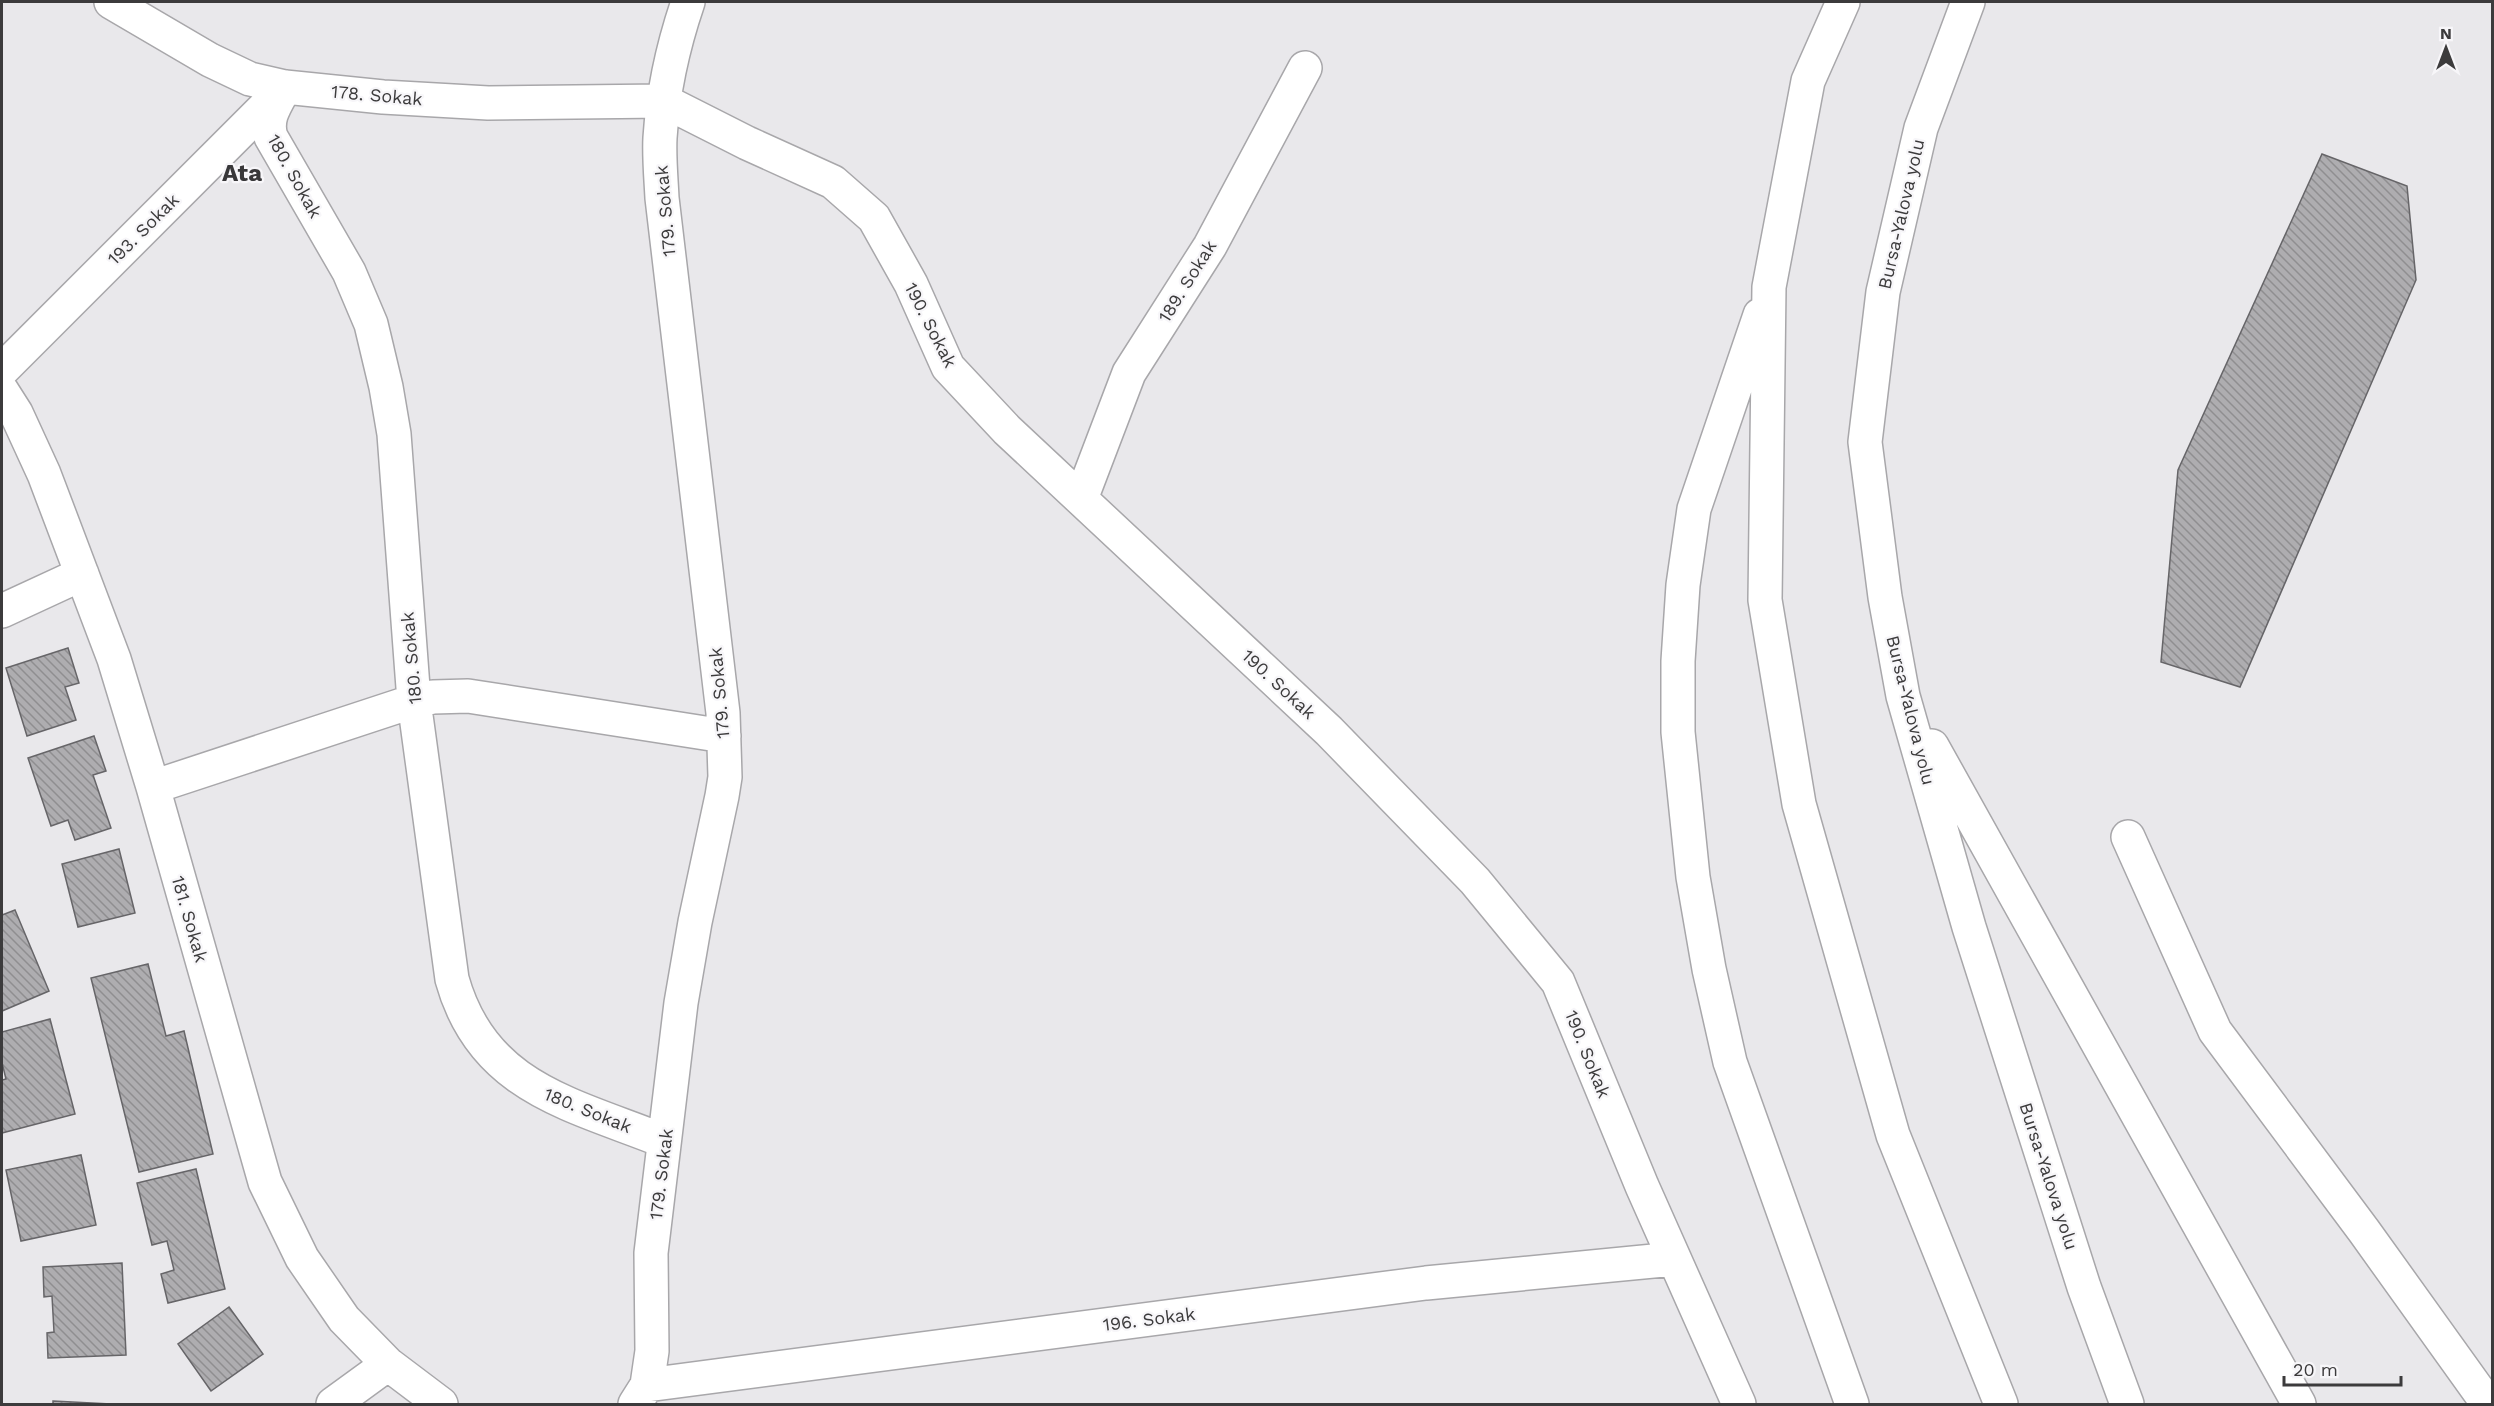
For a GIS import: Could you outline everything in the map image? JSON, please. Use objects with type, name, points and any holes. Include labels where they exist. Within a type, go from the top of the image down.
[{"type":"main road","name":"178. Sokak","points":[[111,2],[210,60],[250,79],[285,87],[383,97],[488,103],[664,101]]},
{"type":"main road","name":"179. Sokak","points":[[641,1395],[652,1351],[651,1253],[681,1003],[725,777],[724,736],[662,198],[660,140],[664,101],[675,44],[688,2]]},
{"type":"main road","points":[[1843,2],[1808,81],[1769,287],[1694,509],[1683,585],[1678,661],[1678,732],[1693,877],[1708,969],[1730,1062],[1852,1404]]},
{"type":"main road","name":"Bursa-Yalova yolu","points":[[1968,2],[1921,128],[1883,292],[1865,442],[1885,597],[1904,696],[1969,927],[2084,1287],[2127,1404]]},
{"type":"main road","name":"189. Sokak","points":[[1081,499],[1129,373],[1210,246],[1305,68]]},
{"type":"main road","name":"193. Sokak","points":[[2,370],[285,87]]},
{"type":"main road","name":"180. Sokak","points":[[285,87],[270,115],[268,127],[283,160],[349,272],[371,324],[379,351],[394,434],[414,701],[452,979],[457,997],[484,1047],[528,1085],[559,1100],[664,1141]]},
{"type":"main road","name":"190. Sokak","points":[[664,101],[747,143],[833,182],[874,218],[911,284],[948,367],[1007,430],[1329,731],[1475,881],[1558,982],[1674,1259],[1739,1404]]},
{"type":"main road","points":[[218,154],[235,145],[246,145],[267,151],[283,160]]},
{"type":"main road","points":[[1769,287],[1765,600],[1799,804],[1893,1135],[2001,1404]]},
{"type":"main road","name":"181. Sokak","points":[[2,391],[16,413],[44,474],[114,659],[266,1182],[302,1258],[344,1319],[388,1365],[441,1404]]},
{"type":"main road","points":[[2,611],[82,574]]},
{"type":"main road","points":[[153,787],[414,701],[433,697],[468,696],[724,736]]},
{"type":"main road","points":[[1904,696],[2299,1404]]},
{"type":"main road","points":[[2128,837],[2215,1031],[2364,1231],[2488,1404]]},
{"type":"main road","name":"196. Sokak","points":[[641,1395],[1426,1283],[1674,1259]]},
{"type":"main road","points":[[333,1404],[388,1365]]},
{"type":"building","points":[[2322,154],[2407,186],[2416,280],[2240,687],[2161,662],[2178,470]]},
{"type":"building","points":[[68,648],[79,683],[65,687],[76,720],[27,736],[6,668]]},
{"type":"building","points":[[94,736],[106,771],[93,775],[111,828],[75,840],[68,820],[51,826],[28,758]]},
{"type":"building","points":[[119,849],[135,913],[78,927],[62,864]]},
{"type":"building","points":[[15,910],[49,991],[2,1011],[2,915]]},
{"type":"building","points":[[148,964],[166,1036],[184,1031],[213,1154],[139,1172],[91,978]]},
{"type":"building","points":[[50,1019],[75,1114],[2,1133],[2,1080],[6,1079],[2,1063],[2,1032]]},
{"type":"building","points":[[81,1155],[96,1225],[21,1241],[6,1170]]},
{"type":"building","points":[[196,1169],[225,1289],[168,1303],[161,1274],[174,1270],[167,1241],[152,1245],[137,1183]]},
{"type":"building","points":[[122,1263],[126,1355],[48,1358],[47,1333],[54,1332],[52,1296],[44,1297],[43,1267]]},
{"type":"building","points":[[229,1307],[263,1354],[211,1391],[178,1344]]},
{"type":"building","points":[[53,1401],[111,1404],[53,1404]]},
{"type":"district","name":"Ata","points":[[242,173]]}]
